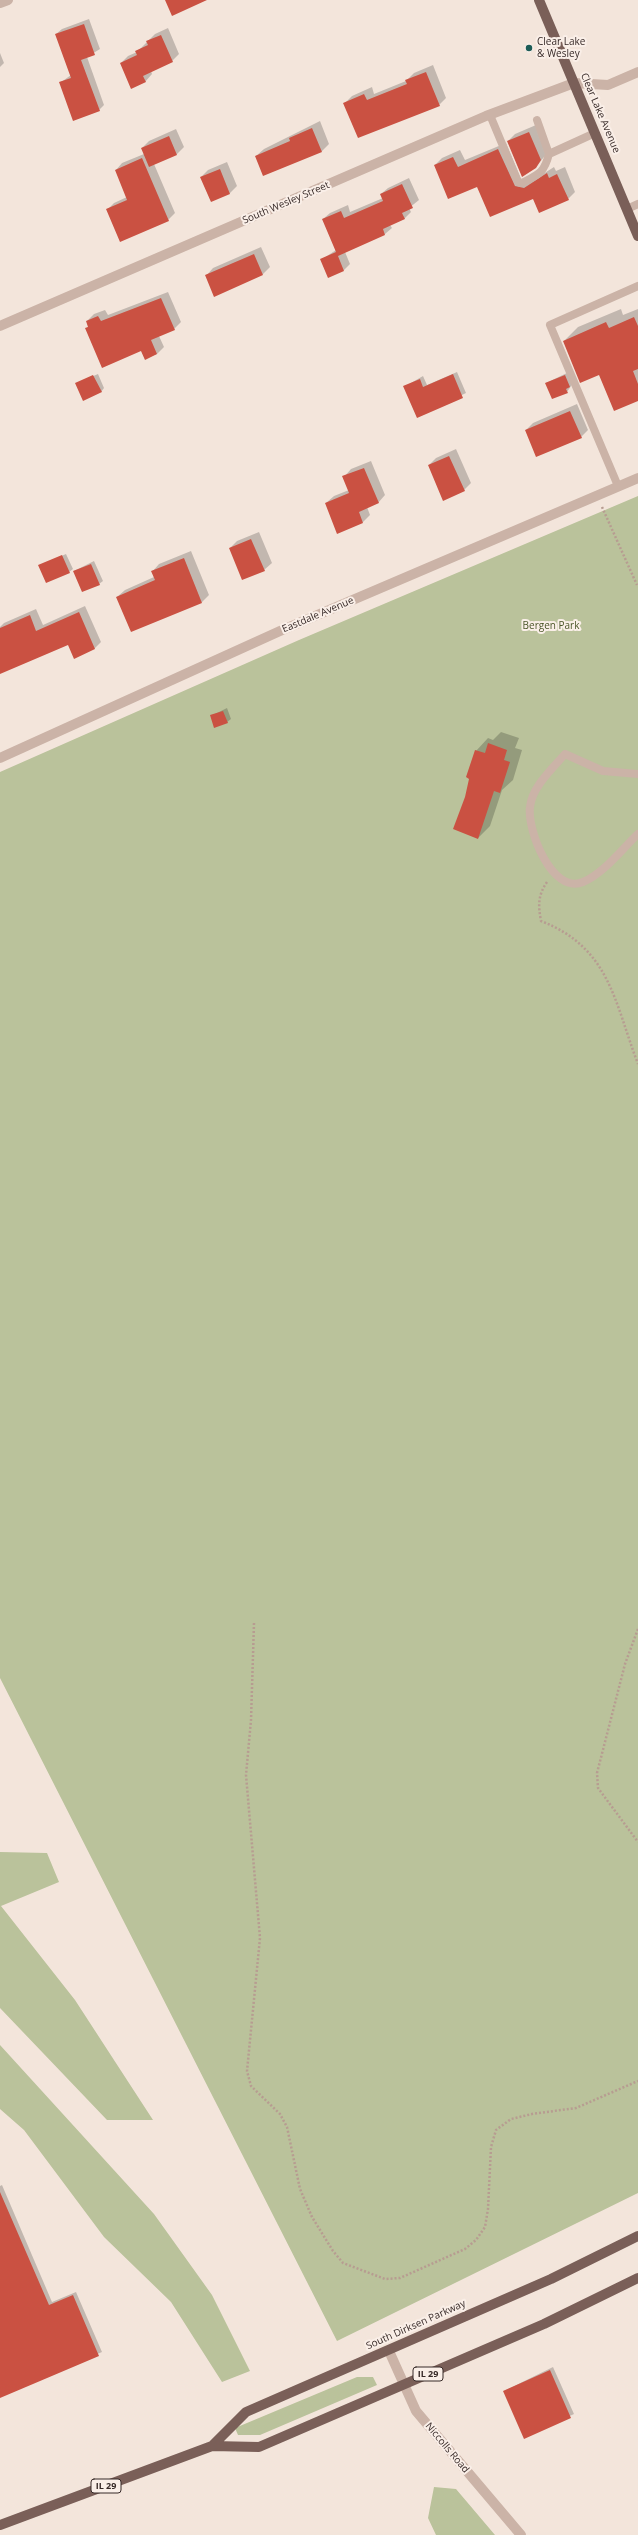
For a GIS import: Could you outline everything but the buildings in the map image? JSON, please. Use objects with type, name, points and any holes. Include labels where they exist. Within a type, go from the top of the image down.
[{"type":"main road","name":"Clear Lake Avenue","points":[[539,0],[638,236]]},
{"type":"main road","name":"South Dirksen Parkway","points":[[212,2446],[246,2412],[389,2351],[551,2279],[638,2236]]},
{"type":"main road","name":"South Dirksen Parkway","points":[[1,2522],[212,2446],[259,2447],[544,2324],[638,2278]]},
{"type":"street","points":[[0,3],[8,0]]},
{"type":"street","points":[[574,83],[608,85],[638,72]]},
{"type":"street","name":"South Wesley Street","points":[[0,326],[490,115],[574,83]]},
{"type":"street","name":"Eastdale Avenue","points":[[0,758],[280,632],[638,478]]},
{"type":"street","name":"Niccolls Road","points":[[389,2351],[416,2411],[522,2535]]},
{"type":"lane","points":[[490,115],[518,182],[522,183],[540,174],[546,168],[549,154],[537,120]]},
{"type":"lane","points":[[549,154],[595,133]]},
{"type":"lane","points":[[627,208],[638,204]]},
{"type":"lane","points":[[618,486],[550,325],[638,286]]},
{"type":"lane","points":[[638,774],[603,771],[565,754],[548,773],[535,792],[530,806],[530,821],[547,865],[558,878],[570,883],[581,883],[594,875],[638,834]]},
{"type":"path","points":[[597,495],[637,585]]},
{"type":"path","points":[[554,874],[541,890],[538,904],[541,921],[568,933],[579,941],[601,967],[638,1064]]},
{"type":"path","points":[[254,1623],[251,1720],[246,1776],[260,1938],[247,2071],[252,2086],[280,2114],[287,2127],[300,2189],[312,2218],[333,2251],[344,2263],[385,2279],[400,2278],[465,2249],[476,2240],[485,2226],[488,2208],[491,2147],[496,2130],[511,2119],[532,2114],[576,2108],[638,2081]]},
{"type":"path","points":[[638,1629],[625,1664],[597,1773],[598,1788],[638,1842]]},
{"type":"green space","name":"Bergen Park","points":[[638,496],[638,2193],[337,2341],[0,1678],[0,772],[299,640]]},
{"type":"green space","points":[[0,1852],[47,1853],[59,1882],[1,1906],[75,2000],[153,2120],[107,2120],[0,2008]]},
{"type":"green space","points":[[0,2045],[154,2214],[212,2295],[250,2371],[222,2382],[171,2302],[104,2237],[24,2130],[0,2109]]},
{"type":"green space","points":[[357,2377],[373,2377],[377,2385],[260,2435],[238,2435],[235,2428]]},
{"type":"green space","points":[[434,2487],[456,2489],[495,2535],[436,2535],[428,2518]]},
{"type":"place","name":"Clear Lake & Wesley","points":[[529,48]]}]
